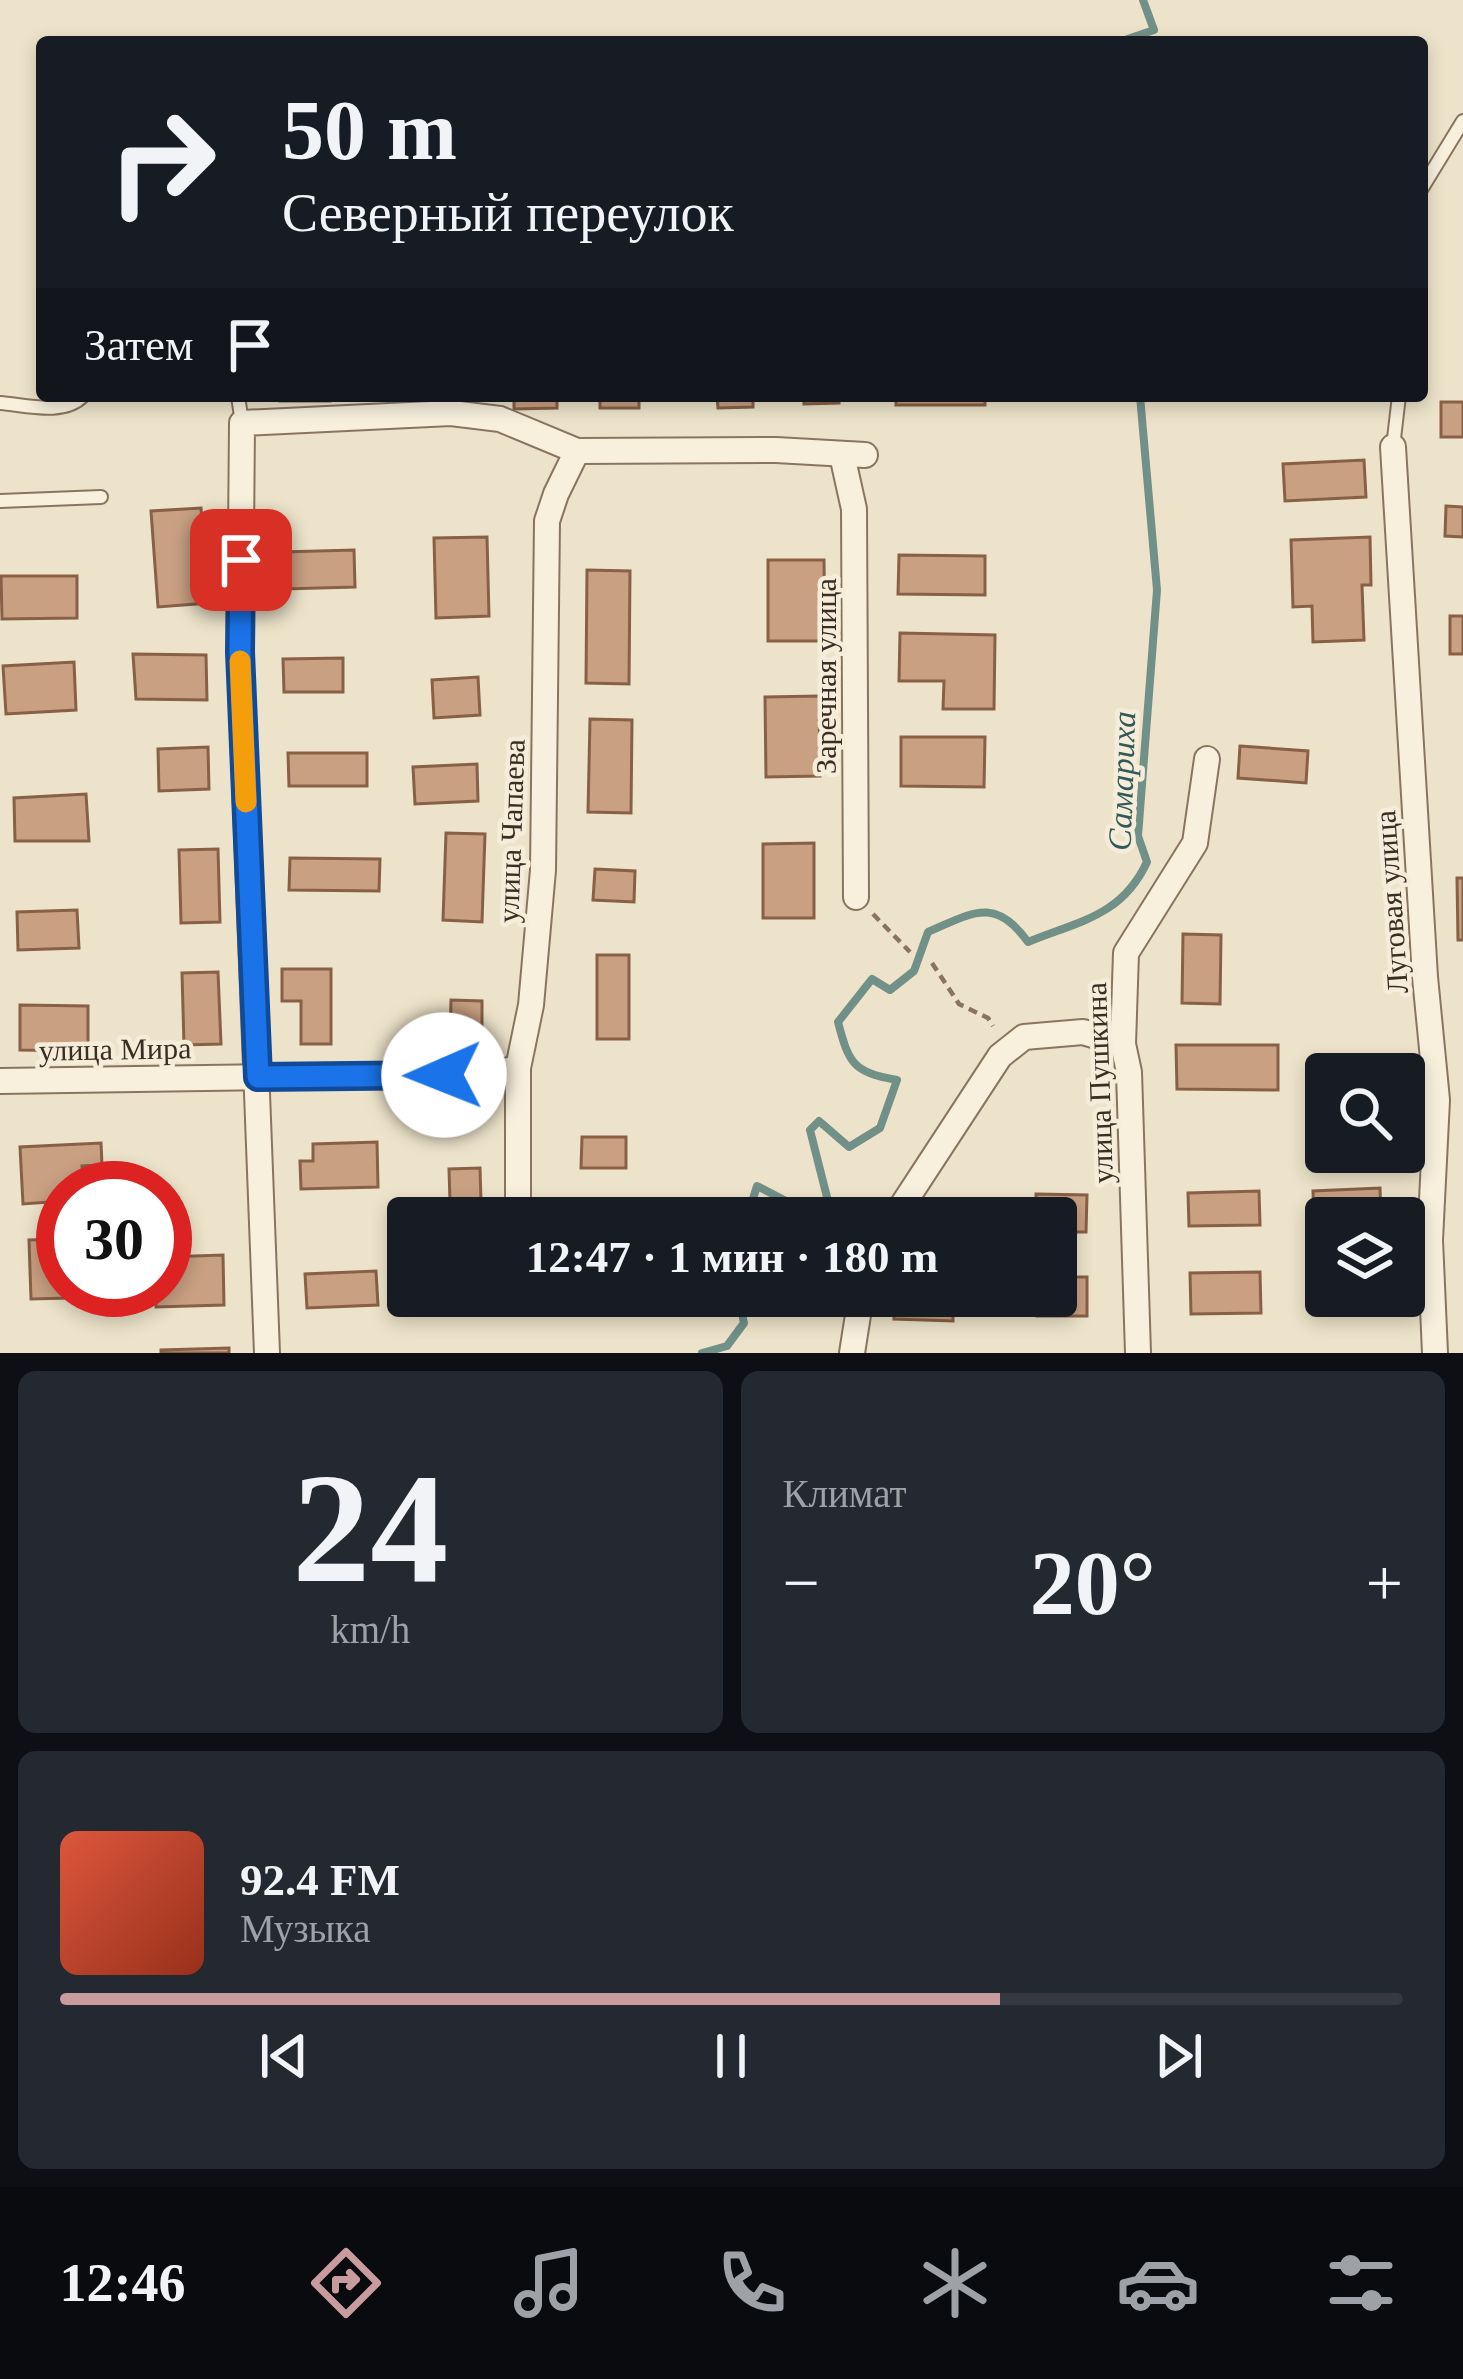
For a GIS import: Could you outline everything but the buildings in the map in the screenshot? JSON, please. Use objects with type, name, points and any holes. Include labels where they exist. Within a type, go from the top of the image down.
[{"type":"street","points":[[267,1353],[240,652],[242,423],[451,413],[500,419],[577,451]]},
{"type":"street","name":"Луговая улица","points":[[1393,447],[1425,976],[1437,1100],[1430,1240],[1435,1353]]},
{"type":"street","name":"Заречная улица","points":[[577,451],[776,450],[854,455],[856,897]]},
{"type":"street","name":"улица Чапаева","points":[[518,1197],[518,1068],[531,1005],[543,870],[547,521],[577,451]]},
{"type":"street","name":"улица Пушкина","points":[[1138,1353],[1129,1072],[1123,1044],[1126,953],[1195,843],[1207,759]]},
{"type":"street","points":[[908,1197],[1000,1056],[1024,1037],[1083,1032],[1123,1044]]},
{"type":"street","name":"улица Мира","points":[[0,1081],[490,1074],[518,1068]]},
{"type":"street","points":[[852,1353],[858,1317]]},
{"type":"lane","points":[[1428,178],[1463,121]]},
{"type":"lane","points":[[0,403],[56,408],[78,402]]},
{"type":"lane","points":[[239,402],[242,423]]},
{"type":"lane","points":[[1393,447],[1398,402]]},
{"type":"lane","points":[[0,501],[101,496]]},
{"type":"path","points":[[856,897],[910,952]]},
{"type":"path","points":[[932,963],[959,1004],[988,1018],[1010,1048]]},
{"type":"waterway","name":"Самариха","points":[[1136,36],[1154,30],[1143,0]]},
{"type":"waterway","name":"Самариха","points":[[827,1197],[810,1130],[819,1121],[849,1147],[880,1128],[897,1080],[855,1064],[838,1022],[872,979],[890,990],[914,971],[928,932],[970,915],[1005,918],[1028,942],[1081,922],[1112,906],[1147,862],[1138,836],[1157,590],[1141,402]]},
{"type":"waterway","name":"Самариха","points":[[754,1197],[757,1186],[778,1197]]},
{"type":"waterway","name":"Самариха","points":[[702,1353],[727,1346],[744,1323],[743,1317]]},
{"type":"slow traffic","points":[[240,661],[246,802]]},
{"type":"route","points":[[241,560],[240,652],[258,1077],[444,1075]]}]
